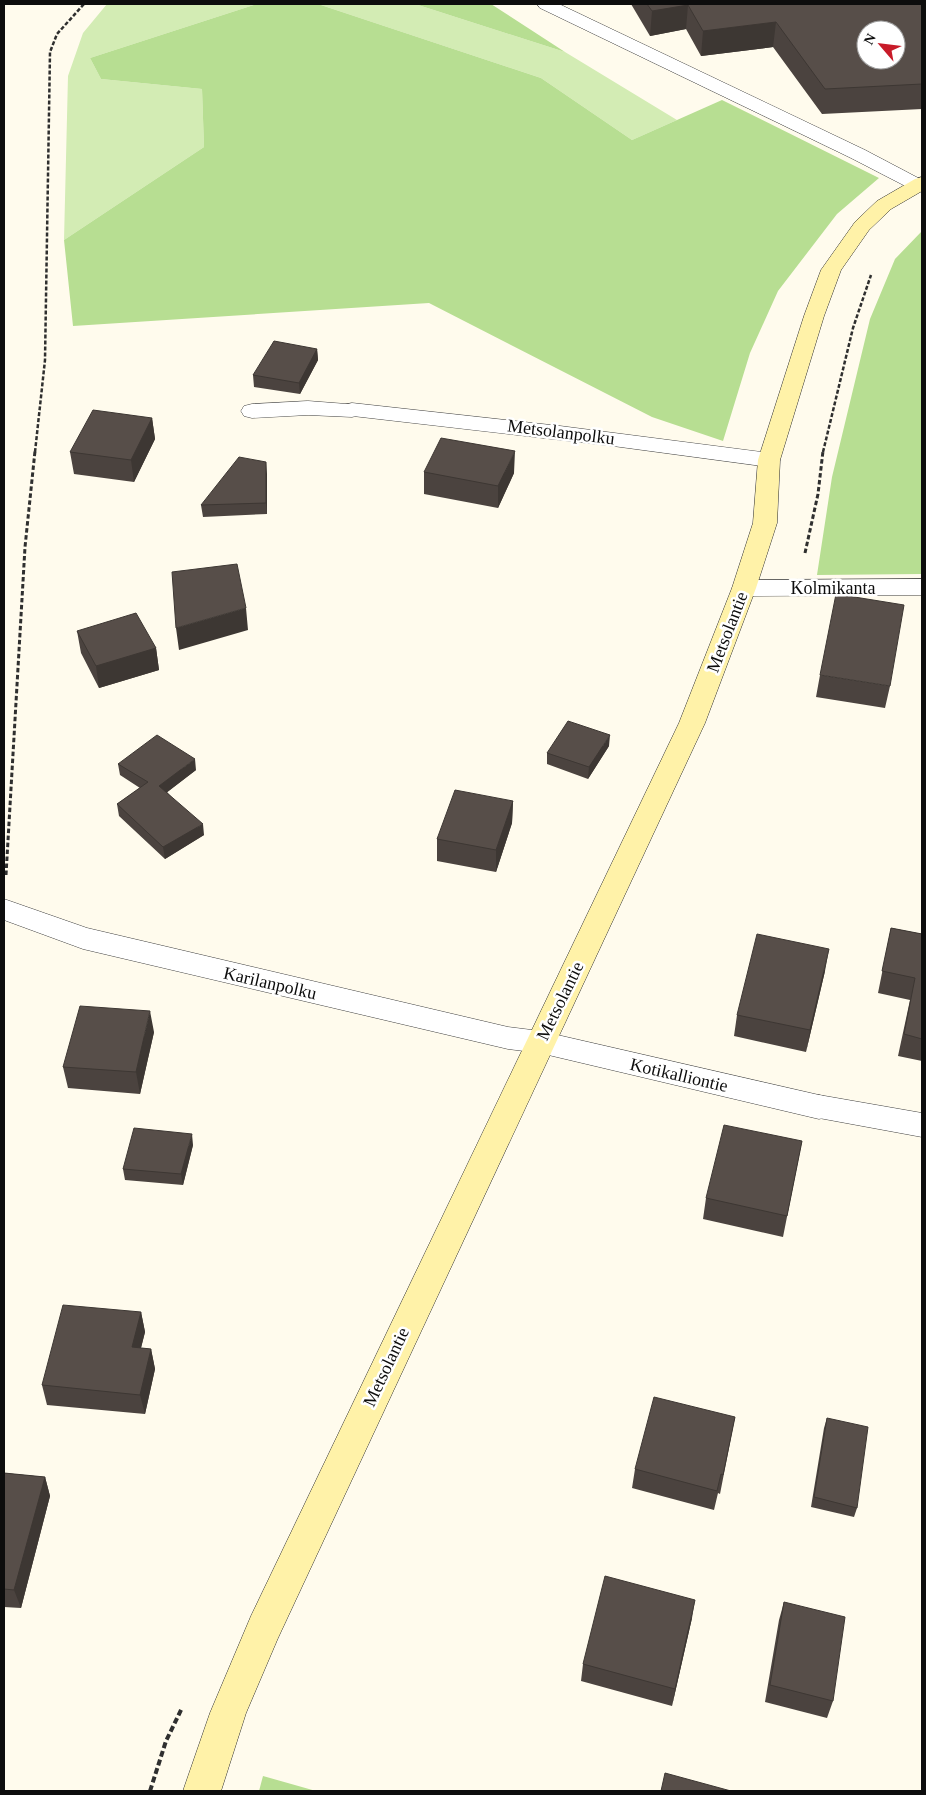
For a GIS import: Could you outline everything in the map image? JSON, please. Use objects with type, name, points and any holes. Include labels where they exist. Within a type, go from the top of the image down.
[{"type":"street","points":[[546,4],[920,184]]},
{"type":"street","name":"Metsolantie","points":[[202,1791],[228,1713],[264,1628],[692,723],[744,588],[764,523],[769,460],[814,316],[831,270],[862,226],[884,205],[920,184]]},
{"type":"street","name":"Metsolanpolku","points":[[252,411],[308,408],[352,410],[494,424],[769,460]]},
{"type":"street","name":"Kolmikanta","points":[[744,588],[922,587]]},
{"type":"street","name":"Karilanpolku","points":[[4,910],[83,938],[508,1038],[540,1042]]},
{"type":"street","name":"Kotikalliontie","points":[[540,1042],[818,1107],[922,1125]]},
{"type":"path","points":[[4,910],[25,547],[45,360],[50,52],[57,34],[84,4]]},
{"type":"path","points":[[797,588],[818,494],[823,449],[853,328],[876,268]]},
{"type":"green space","points":[[107,4],[257,4],[90,58],[101,79],[202,89],[204,147],[64,240],[68,76],[83,33]]},
{"type":"green space","points":[[257,4],[318,4],[541,78],[632,140],[722,100],[879,178],[837,214],[778,291],[750,353],[723,441],[652,417],[429,303],[73,326],[64,240],[204,147],[202,89],[101,79],[90,58]]},
{"type":"green space","points":[[318,4],[415,4],[565,52],[677,120],[632,140],[541,78]]},
{"type":"green space","points":[[415,4],[491,4],[565,52]]},
{"type":"green space","points":[[922,231],[922,574],[817,575],[832,477],[870,319],[895,259]]},
{"type":"green space","points":[[263,1776],[316,1791],[259,1791]]},
{"type":"building","points":[[647,4],[922,4],[922,84],[825,89],[776,22],[703,31],[688,5],[652,11]]},
{"type":"building","points":[[274,341],[317,349],[299,383],[253,375]]},
{"type":"building","points":[[93,410],[152,418],[131,460],[70,452]]},
{"type":"building","points":[[441,438],[515,451],[498,486],[424,472]]},
{"type":"building","points":[[239,457],[266,462],[266,503],[201,505]]},
{"type":"building","points":[[237,564],[246,608],[176,628],[172,572]]},
{"type":"building","points":[[836,594],[904,605],[890,686],[820,675]]},
{"type":"building","points":[[136,613],[156,648],[96,666],[77,631]]},
{"type":"building","points":[[568,721],[610,735],[589,767],[547,753]]},
{"type":"building","points":[[157,735],[195,759],[159,786],[203,824],[163,847],[117,804],[148,782],[118,764]]},
{"type":"building","points":[[455,790],[513,801],[496,850],[437,839]]},
{"type":"building","points":[[891,928],[922,934],[922,1039],[904,1034],[915,978],[882,971]]},
{"type":"building","points":[[757,934],[829,949],[810,1030],[737,1015]]},
{"type":"building","points":[[80,1006],[150,1011],[136,1072],[63,1067]]},
{"type":"building","points":[[724,1125],[802,1141],[787,1216],[706,1198]]},
{"type":"building","points":[[134,1128],[192,1134],[181,1174],[123,1169]]},
{"type":"building","points":[[63,1305],[141,1312],[132,1347],[151,1349],[140,1395],[42,1385]]},
{"type":"building","points":[[654,1397],[735,1417],[723,1475],[721,1474],[717,1491],[635,1469]]},
{"type":"building","points":[[827,1418],[868,1427],[857,1508],[814,1497]]},
{"type":"building","points":[[4,1473],[45,1477],[14,1590],[4,1589]]},
{"type":"building","points":[[605,1576],[695,1600],[675,1689],[583,1664]]},
{"type":"building","points":[[784,1602],[845,1617],[833,1701],[770,1685]]},
{"type":"building","points":[[665,1773],[731,1791],[661,1791]]}]
